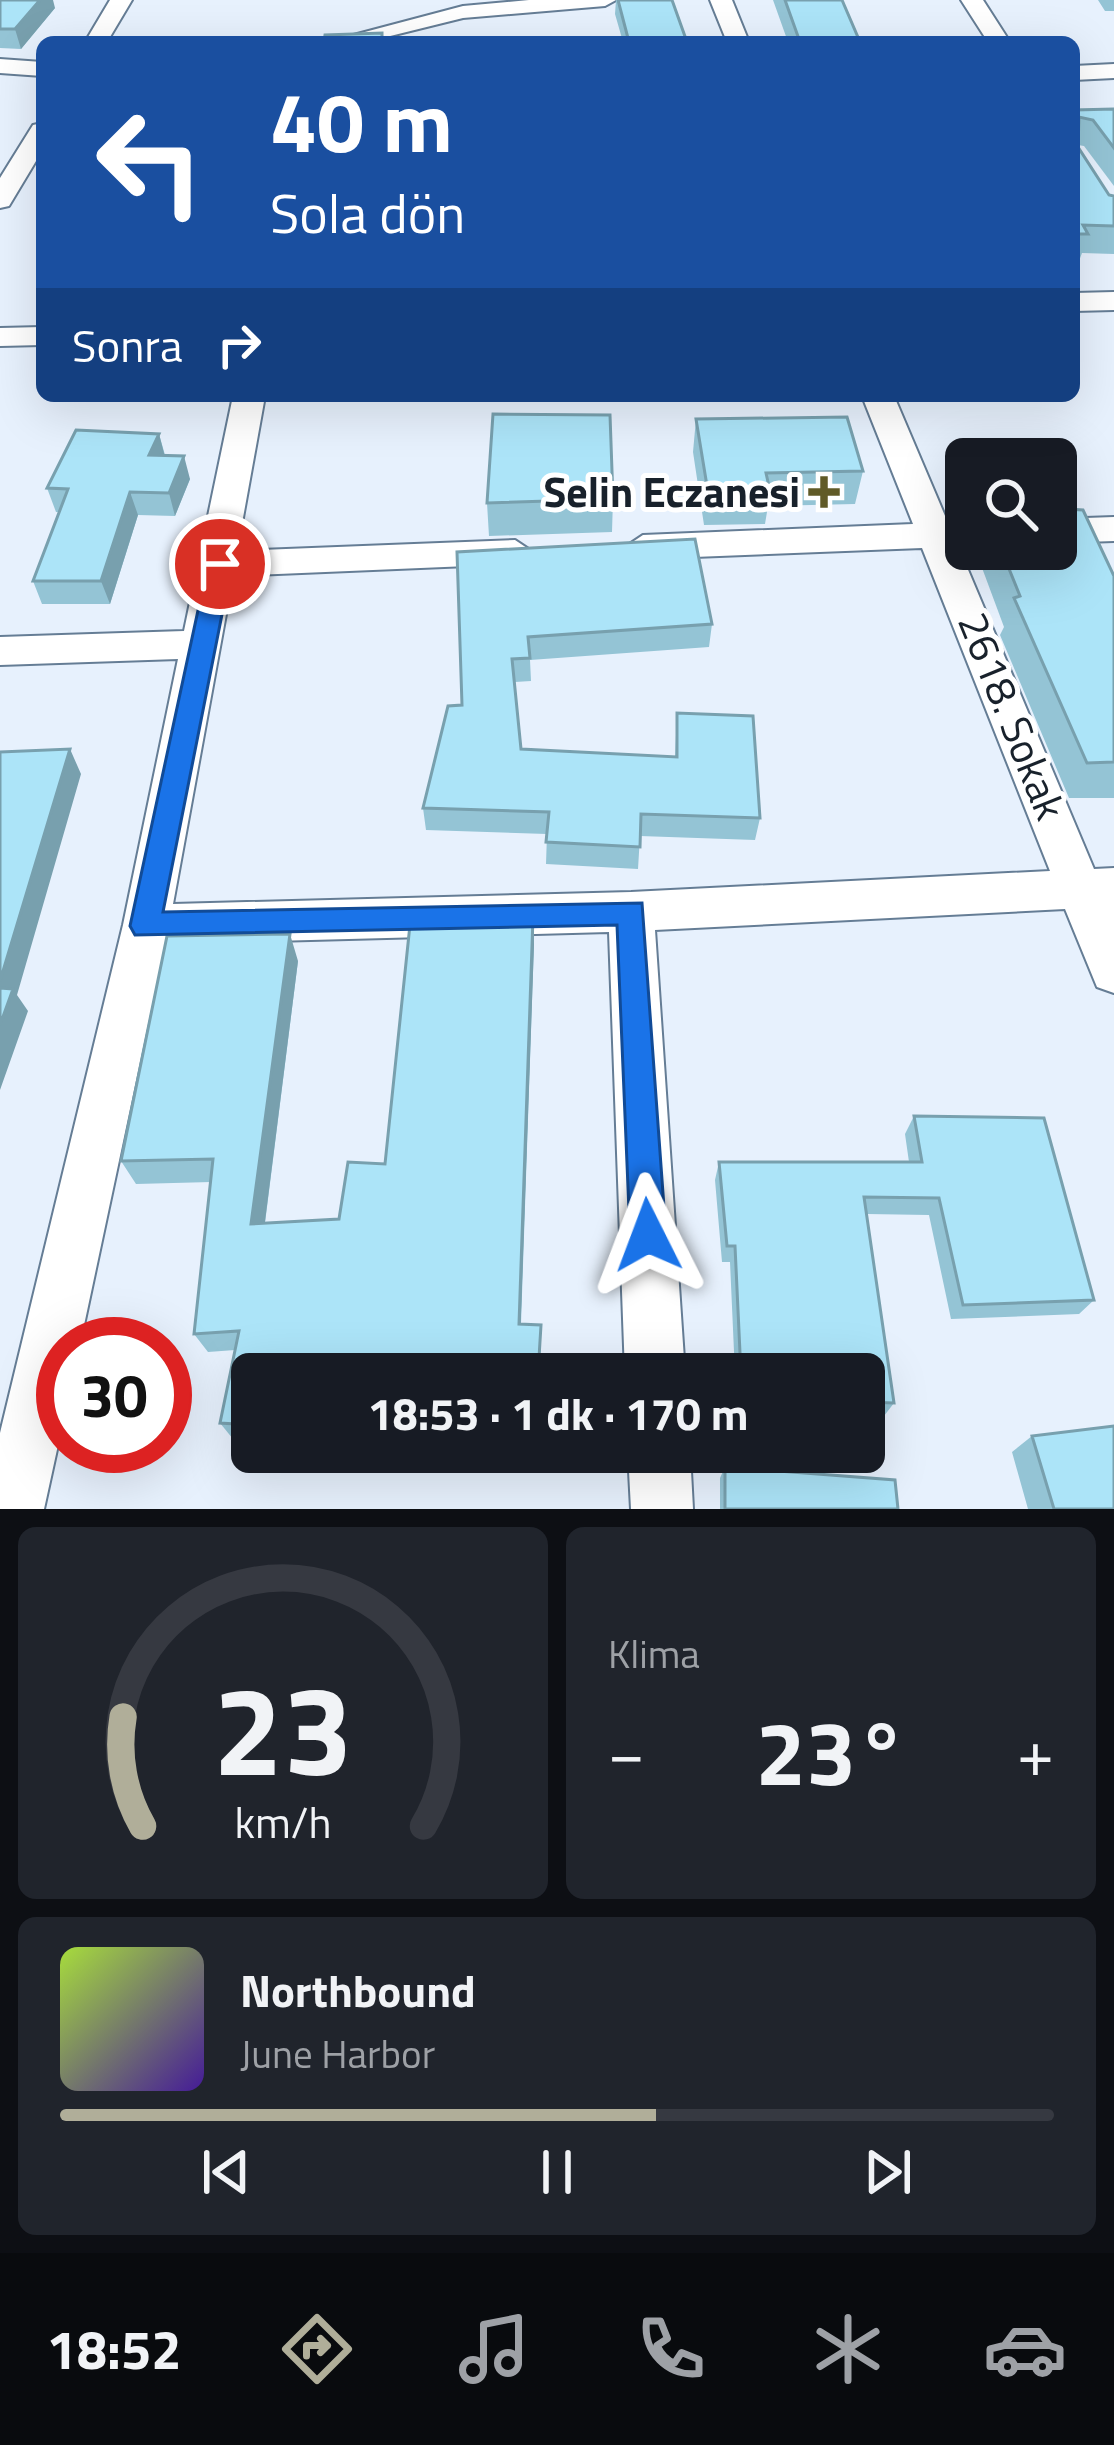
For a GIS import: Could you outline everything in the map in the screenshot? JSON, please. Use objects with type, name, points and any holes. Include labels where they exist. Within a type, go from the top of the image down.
[{"type":"street","points":[[100,36],[122,0]]},
{"type":"street","points":[[382,31],[383,0]]},
{"type":"street","points":[[362,36],[463,12],[605,0]]},
{"type":"street","points":[[721,0],[736,36]]},
{"type":"street","points":[[972,0],[995,36]]},
{"type":"street","points":[[0,66],[36,69]]},
{"type":"street","points":[[1080,73],[1114,71]]},
{"type":"street","points":[[0,200],[36,140]]},
{"type":"street","points":[[1080,302],[1114,301]]},
{"type":"street","points":[[0,338],[36,336]]},
{"type":"street","points":[[13,1509],[146,926],[248,402]]},
{"type":"street","name":"2618. Sokak","points":[[881,402],[945,522]]},
{"type":"street","points":[[1077,530],[1114,529]]},
{"type":"street","points":[[603,549],[945,535]]},
{"type":"street","points":[[220,564],[555,551]]},
{"type":"street","name":"2618. Sokak","points":[[966,570],[1098,888],[1114,972]]},
{"type":"street","points":[[0,651],[203,644]]},
{"type":"street","points":[[146,926],[631,912],[1098,888]]},
{"type":"street","points":[[631,912],[654,1353]]},
{"type":"street","points":[[660,1473],[662,1509]]},
{"type":"building","points":[[0,0],[40,0],[15,29],[0,29]]},
{"type":"building","points":[[618,0],[672,0],[685,36],[627,36]]},
{"type":"building","points":[[785,0],[842,0],[857,36],[798,36]]},
{"type":"building","points":[[382,33],[382,36],[325,35]]},
{"type":"building","points":[[1114,109],[1114,148],[1093,120],[1080,117],[1080,110]]},
{"type":"building","points":[[1080,150],[1114,196],[1114,226],[1083,225],[1088,234],[1080,234]]},
{"type":"building","points":[[493,414],[610,415],[613,499],[487,503]]},
{"type":"building","points":[[847,417],[863,471],[766,473],[770,491],[708,492],[696,419]]},
{"type":"building","points":[[76,430],[159,434],[149,455],[184,456],[169,493],[130,492],[101,581],[33,581],[68,489],[47,488]]},
{"type":"building","points":[[1077,510],[1083,510],[1114,576],[1114,762],[1087,763],[1014,598],[1020,596],[1009,570],[1077,570]]},
{"type":"building","points":[[695,539],[712,624],[528,637],[530,658],[512,659],[521,749],[677,757],[677,713],[753,716],[760,818],[641,814],[640,847],[546,842],[549,812],[423,808],[448,706],[462,705],[457,552]]},
{"type":"building","points":[[70,749],[0,981],[0,752]]},
{"type":"building","points":[[411,915],[533,917],[519,1324],[541,1325],[539,1353],[234,1353],[239,1331],[194,1334],[213,1159],[121,1161],[167,936],[290,934],[251,1224],[339,1219],[348,1162],[385,1164]]},
{"type":"building","points":[[0,988],[13,989],[0,1025]]},
{"type":"building","points":[[914,1116],[1044,1118],[1094,1300],[963,1305],[939,1198],[864,1197],[894,1403],[885,1403],[885,1353],[740,1353],[735,1246],[727,1246],[719,1162],[922,1162]]},
{"type":"building","points":[[231,1370],[231,1424],[220,1423]]},
{"type":"building","points":[[1114,1426],[1114,1509],[1054,1509],[1032,1436]]},
{"type":"building","points":[[725,1473],[803,1473],[895,1480],[898,1509],[725,1509]]},
{"type":"place","name":"Selin Eczanesi","points":[[824,492]]},
{"type":"route","points":[[220,564],[146,926],[631,912],[648,1235]]}]
